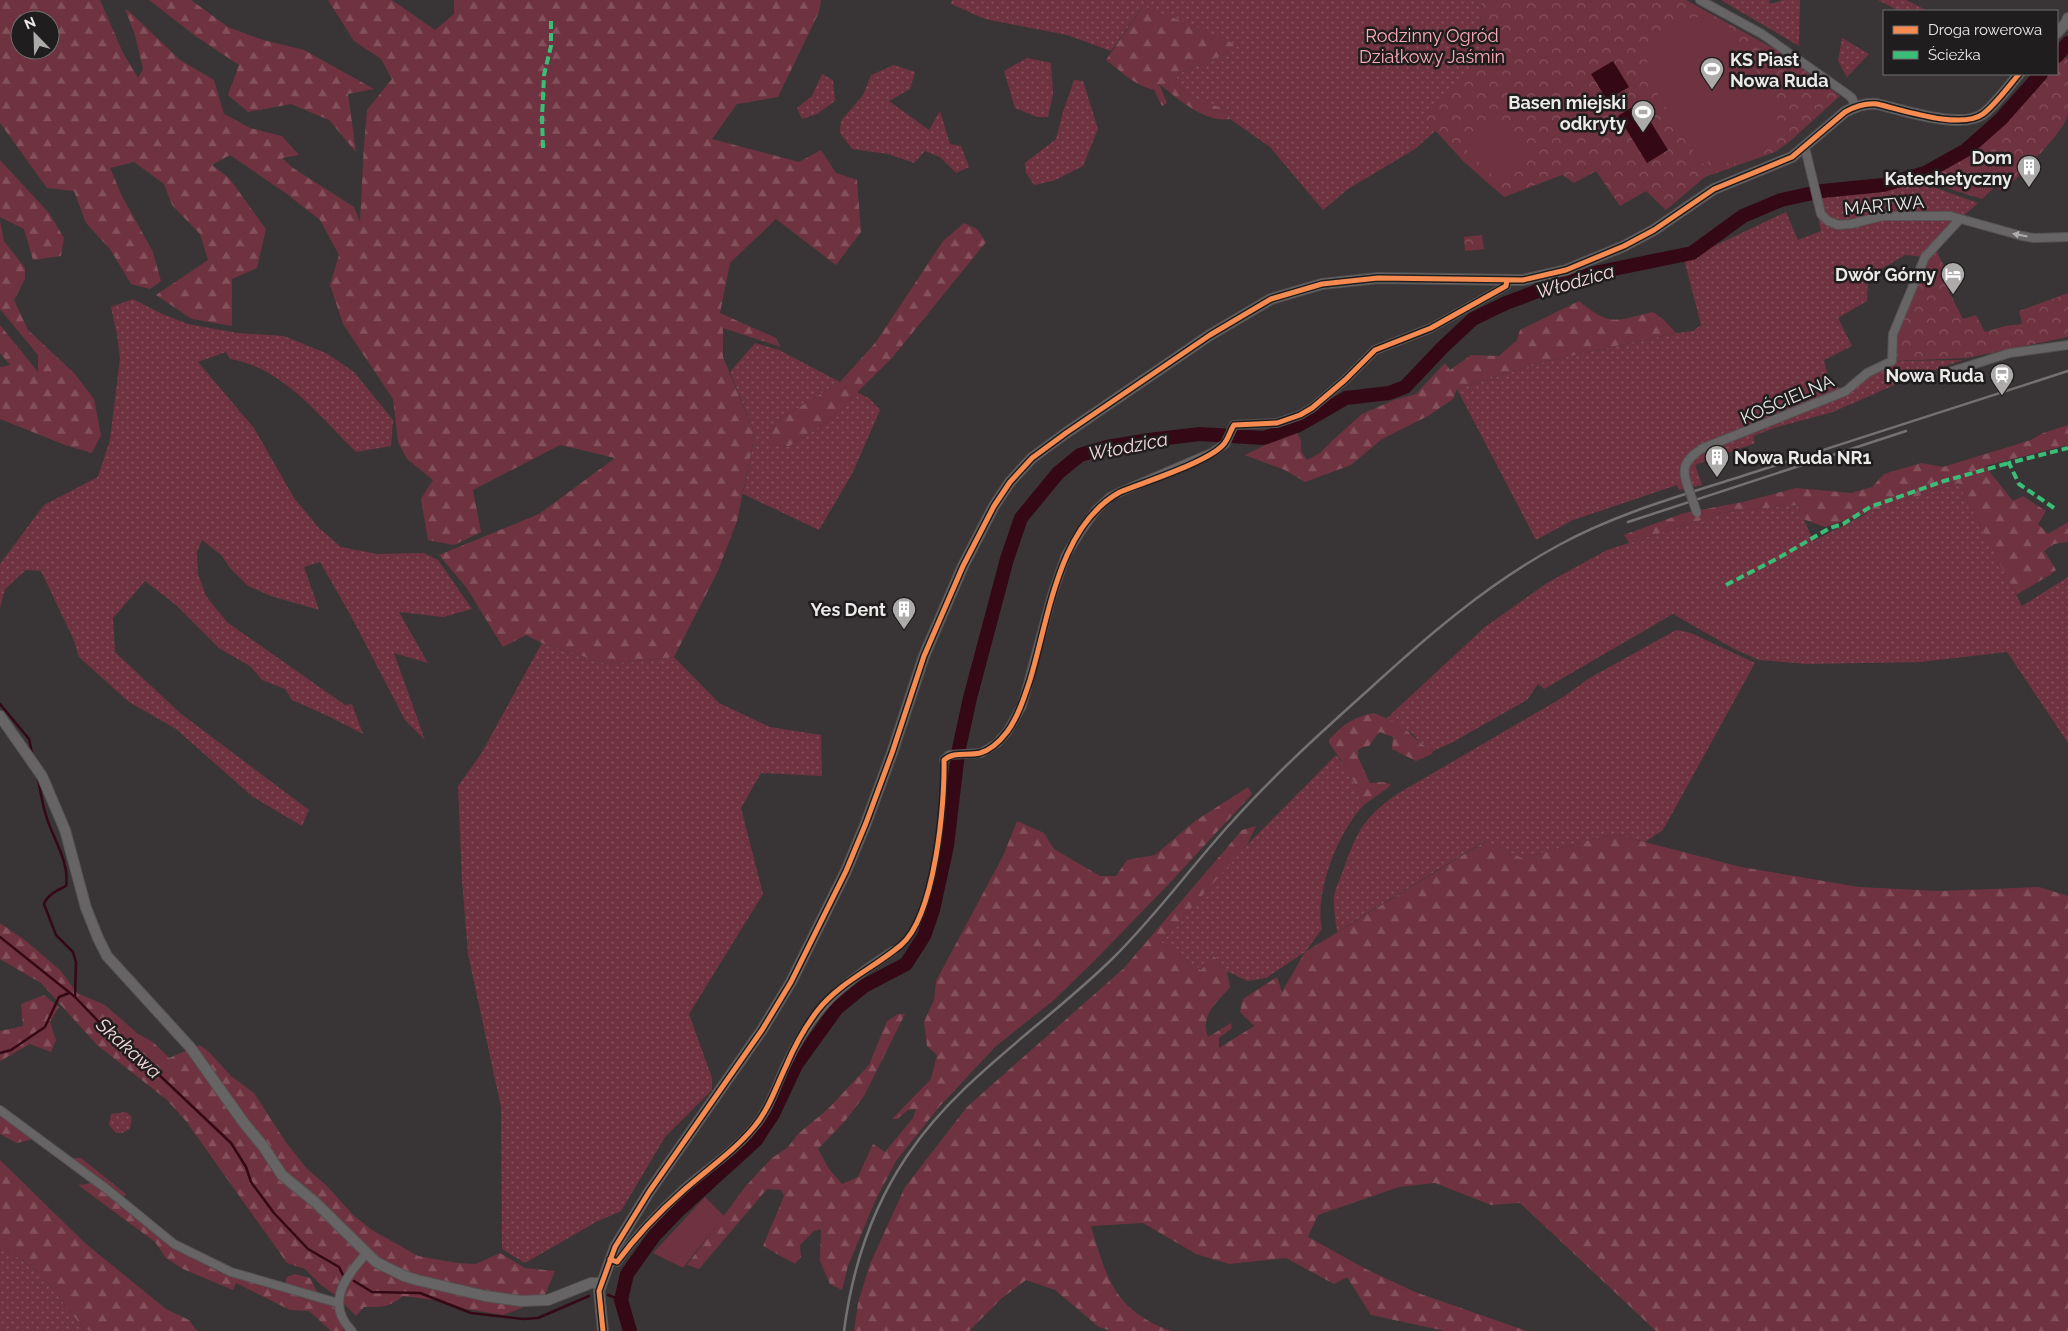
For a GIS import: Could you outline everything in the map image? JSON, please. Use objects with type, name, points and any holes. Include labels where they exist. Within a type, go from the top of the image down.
[{"type":"street","points":[[1700,0],[1762,34],[1847,94],[1852,98],[1855,106]]},
{"type":"street","points":[[2058,32],[2068,18]]},
{"type":"street","points":[[617,1262],[649,1192],[762,1030],[791,982],[853,853],[892,753],[924,656],[963,566],[994,506],[1010,482],[1032,458],[1229,323],[1271,299],[1322,284],[1378,278],[1523,280],[1566,270],[1624,246],[1654,230],[1714,188],[1792,157],[1805,148],[1845,112],[1855,106],[1866,103],[1877,104],[1952,121],[1968,120],[1983,114],[2018,75]]},
{"type":"street","name":"MARTWA","points":[[1805,148],[1821,214],[1828,221],[1838,225],[1851,224],[1883,216],[1899,215],[1950,216],[1960,219]]},
{"type":"street","points":[[1960,219],[2034,238],[2068,237]]},
{"type":"street","name":"KOŚCIELNA","points":[[1697,512],[1684,476],[1685,466],[1689,457],[1701,450],[1846,391],[1866,372],[1892,361],[1893,334],[1925,257],[1960,219]]},
{"type":"street","points":[[946,758],[981,753],[996,744],[1007,732],[1022,706],[1052,595],[1066,555],[1096,510],[1110,497],[1195,461],[1224,444],[1234,425],[1277,423],[1300,415],[1312,408],[1345,380],[1375,350],[1431,328],[1506,286],[1507,280]]},
{"type":"street","points":[[1943,374],[2010,353],[2068,345]]},
{"type":"street","points":[[0,716],[42,776],[65,830],[86,908],[107,956],[190,1047],[282,1175],[316,1203],[366,1254],[376,1262],[404,1276],[449,1288],[512,1300],[534,1301],[548,1300],[591,1283],[601,1283]]},
{"type":"street","points":[[603,1331],[599,1291],[601,1283],[617,1262],[664,1208],[736,1147],[756,1124],[771,1102],[800,1038],[818,1010],[837,990],[893,951]]},
{"type":"street","points":[[0,1110],[92,1178],[174,1244],[231,1272],[338,1303]]},
{"type":"street","points":[[352,1331],[342,1319],[338,1303],[340,1294],[358,1262],[366,1254]]},
{"type":"green space","points":[[0,0],[100,0],[123,53],[138,78],[143,69],[135,35],[125,9],[130,12],[180,60],[214,80],[224,114],[250,128],[282,136],[299,155],[282,158],[293,168],[354,207],[360,222],[367,110],[392,79],[381,59],[354,41],[328,0],[392,0],[435,30],[454,14],[454,0],[821,0],[819,12],[778,97],[737,104],[712,139],[799,162],[821,150],[836,173],[857,180],[861,232],[836,265],[776,219],[730,263],[720,313],[776,338],[781,347],[723,328],[723,357],[755,434],[737,521],[718,571],[674,657],[607,664],[542,643],[526,635],[503,647],[466,587],[439,555],[539,514],[615,458],[560,445],[473,490],[481,532],[454,545],[428,540],[421,499],[433,480],[407,459],[398,442],[393,399],[343,324],[330,285],[339,255],[320,220],[287,194],[230,155],[212,165],[229,178],[266,229],[257,268],[232,279],[232,326],[192,319],[156,295],[208,260],[200,234],[172,205],[164,184],[134,162],[110,168],[122,196],[153,252],[161,281],[150,289],[131,284],[110,249],[86,223],[74,191],[47,188],[0,123]]},
{"type":"green space","points":[[149,0],[191,0],[228,27],[263,40],[304,50],[374,89],[348,94],[356,152],[329,120],[291,104],[248,112],[228,95],[239,65],[194,35]]},
{"type":"green space","name":"Rodzinny Ogród Działkowy Jaśmin","points":[[952,0],[1482,0],[1480,29],[1485,60],[1471,99],[1415,149],[1348,189],[1323,210],[1270,147],[1230,119],[1226,108],[1210,105],[1198,100],[1187,94],[1175,83],[1178,74],[1225,54],[1143,6],[1111,51],[1067,35],[985,19],[951,4]]},
{"type":"green space","points":[[1482,0],[1686,0],[1778,51],[1840,96],[1789,142],[1775,152],[1705,177],[1666,210],[1646,191],[1620,206],[1596,171],[1574,183],[1562,175],[1504,197],[1464,162],[1424,118],[1484,55],[1480,29]]},
{"type":"green space","points":[[1721,0],[1769,0],[1770,4],[1783,0],[1800,0],[1799,46]]},
{"type":"green space","points":[[1878,0],[1906,0],[1926,10],[1897,10]]},
{"type":"green space","points":[[1143,6],[1225,38],[1234,45],[1225,54],[1178,74],[1175,83],[1187,94],[1198,100],[1226,108],[1230,119],[1210,117],[1201,113],[1159,84],[1167,103],[1162,106],[1154,90],[1134,81],[1106,60]]},
{"type":"green space","name":"KS Piast Nowa Ruda","points":[[1704,17],[1717,20],[1722,27],[1727,24],[1783,113],[1777,116],[1776,128],[1772,139],[1764,148],[1755,155],[1732,163],[1709,161],[1702,164],[1641,68],[1647,64],[1654,44],[1667,29],[1683,20]]},
{"type":"green space","points":[[1842,38],[1869,54],[1847,77],[1838,61]]},
{"type":"green space","points":[[2060,52],[2068,59],[2068,114],[2065,122],[2050,143],[2003,192],[1996,186],[1982,199],[1918,179],[1966,150],[2001,119],[2040,75],[2058,75],[2058,55]]},
{"type":"green space","points":[[1027,58],[1051,63],[1053,94],[1048,117],[1037,117],[1015,108],[1004,71]]},
{"type":"green space","points":[[894,65],[915,72],[910,89],[889,101],[929,130],[940,111],[950,144],[961,146],[969,167],[956,173],[940,157],[925,151],[914,163],[888,154],[852,149],[840,133],[841,121],[863,95],[871,75]]},
{"type":"green space","points":[[822,74],[833,80],[835,101],[817,114],[802,119],[797,108],[812,96]]},
{"type":"green space","points":[[2040,75],[2050,75],[1966,157],[1916,181],[1978,203],[1960,219],[1925,257],[1905,255],[1868,277],[1867,301],[1838,318],[1852,346],[1824,360],[1830,384],[1846,391],[1892,361],[1963,360],[1908,379],[1833,412],[1777,427],[1753,436],[1755,443],[1695,465],[1702,485],[1679,490],[1677,485],[1573,520],[1536,540],[1457,389],[1547,361],[1693,331],[1701,325],[1685,263],[1687,259],[1786,212],[1798,240],[1821,231],[1813,194],[1822,191],[1884,185],[1910,178],[1954,157],[1990,129]]},
{"type":"green space","points":[[1074,80],[1083,81],[1098,129],[1083,166],[1053,181],[1034,185],[1026,173],[1025,163],[1056,139]]},
{"type":"green space","points":[[1491,118],[1530,157],[1502,185],[1463,146]]},
{"type":"green space","points":[[0,160],[49,213],[64,238],[61,256],[33,260],[24,229],[0,217]]},
{"type":"green space","points":[[0,221],[4,241],[25,268],[25,279],[14,300],[28,330],[74,373],[94,399],[101,435],[92,453],[65,445],[0,419],[0,367],[10,365],[0,353],[0,325],[38,372],[38,355],[0,309]]},
{"type":"green space","points":[[964,223],[977,229],[986,242],[892,358],[829,420],[788,447],[771,444],[769,426],[840,382],[876,342],[943,241]]},
{"type":"green space","points":[[1482,235],[1484,249],[1465,251],[1464,237]]},
{"type":"green space","points":[[1934,246],[1951,280],[1945,284],[1963,319],[1976,315],[1985,332],[2005,326],[2022,324],[2019,311],[2068,293],[2068,337],[1967,358],[1892,361],[1893,334]]},
{"type":"green space","points":[[133,299],[162,314],[188,324],[237,333],[284,336],[328,354],[354,372],[393,420],[391,446],[356,452],[299,395],[267,372],[249,364],[230,359],[226,352],[198,362],[254,428],[294,498],[319,528],[341,547],[377,554],[424,553],[438,560],[472,609],[443,617],[399,612],[428,663],[394,653],[425,740],[405,720],[351,616],[320,562],[304,567],[319,610],[271,596],[248,586],[230,568],[222,556],[202,540],[197,552],[198,574],[206,596],[227,622],[345,705],[352,704],[363,734],[292,700],[285,689],[262,680],[250,666],[220,649],[176,605],[145,581],[113,618],[115,652],[180,713],[309,810],[302,826],[253,797],[176,729],[129,702],[79,657],[73,638],[41,571],[26,570],[5,589],[0,608],[0,564],[44,505],[98,477],[110,440],[120,358],[111,307]]},
{"type":"green space","points":[[1579,301],[1599,315],[1614,320],[1653,312],[1663,319],[1676,333],[1547,361],[1457,389],[1453,399],[1428,416],[1382,439],[1351,465],[1305,482],[1285,470],[1245,455],[1279,438],[1296,432],[1301,440],[1301,451],[1307,460],[1320,453],[1362,414],[1394,400],[1416,394],[1445,363],[1450,370],[1471,355],[1499,356],[1517,340],[1520,330]]},
{"type":"green space","points":[[755,343],[779,350],[840,382],[769,426],[772,444],[788,447],[829,420],[857,392],[870,399],[880,410],[852,474],[819,530],[743,494],[755,434],[730,372]]},
{"type":"green space","points":[[2068,425],[2068,445],[1985,466],[2013,501],[2023,496],[2046,511],[2038,524],[2048,534],[2068,522],[2068,542],[2054,544],[2044,551],[2056,570],[2016,595],[1958,483],[1825,527],[1803,519],[1798,505],[1726,512],[1629,543],[1624,535],[1684,513],[1743,502],[1796,488],[1851,493],[1872,487],[1884,474],[1921,463],[1943,467],[2031,440],[2043,433]]},
{"type":"green space","points":[[1958,483],[2022,606],[2068,577],[2068,743],[2007,652],[1920,662],[1807,664],[1759,660],[1734,649],[1673,614],[1544,689],[1538,684],[1527,700],[1453,742],[1433,751],[1419,742],[1413,734],[1387,718],[1485,627],[1547,583],[1607,550],[1726,512],[1798,505],[1813,541],[1870,512]]},
{"type":"green space","points":[[1676,630],[1691,633],[1755,663],[1663,830],[1645,842],[1614,834],[1522,858],[1485,841],[1337,932],[1334,906],[1336,890],[1358,833],[1378,809],[1399,793],[1565,696],[1588,679]]},
{"type":"green space","points":[[542,643],[607,664],[674,657],[719,703],[770,727],[821,735],[822,776],[761,773],[741,808],[763,894],[689,1014],[712,1078],[712,1090],[665,1137],[621,1211],[596,1222],[525,1263],[502,1249],[501,1107],[468,954],[462,880],[458,786],[481,754]]},
{"type":"green space","points":[[1374,713],[1400,724],[1419,742],[1433,751],[1432,754],[1416,761],[1392,749],[1393,737],[1379,732],[1369,746],[1358,750],[1358,757],[1370,783],[1383,782],[1390,784],[1389,787],[1365,804],[1361,803],[1356,786],[1346,767],[1329,743],[1329,740],[1349,722]]},
{"type":"green space","points":[[1336,755],[1346,767],[1356,786],[1361,803],[1365,804],[1346,829],[1331,862],[1322,897],[1320,914],[1322,929],[1305,952],[1266,978],[1247,981],[1227,971],[1214,956],[1201,970],[1161,942],[1238,854]]},
{"type":"green space","points":[[1248,787],[1252,794],[1164,889],[1055,999],[995,1047],[939,1107],[896,1161],[875,1201],[848,1266],[842,1290],[830,1284],[820,1261],[821,1229],[814,1231],[800,1245],[801,1257],[795,1264],[763,1246],[784,1196],[781,1190],[767,1189],[699,1269],[687,1265],[745,1187],[772,1158],[787,1148],[799,1133],[828,1109],[869,1065],[887,1021],[898,1014],[905,1014],[864,1096],[845,1121],[818,1149],[829,1169],[842,1184],[858,1177],[873,1144],[885,1152],[913,1118],[916,1109],[908,1110],[897,1119],[892,1119],[931,1079],[937,1055],[927,1046],[924,1022],[934,1000],[936,981],[1003,856],[1017,821],[1044,833],[1054,849],[1100,876],[1116,876],[1127,860],[1155,855],[1195,821]]},
{"type":"green space","points":[[1256,826],[1247,845],[1161,942],[1201,970],[1214,956],[1227,971],[1230,987],[1215,1004],[1206,1022],[1208,1037],[1231,1023],[1232,1028],[1219,1038],[1219,1048],[1254,1026],[1240,1012],[1243,999],[1277,977],[1282,992],[1305,952],[1486,841],[1522,858],[1614,834],[1741,867],[1859,887],[1939,891],[2039,887],[2068,896],[2068,1331],[1656,1331],[1520,1203],[1491,1205],[1435,1183],[1399,1187],[1318,1215],[1308,1237],[1366,1269],[1415,1292],[1527,1331],[1445,1331],[1371,1315],[1347,1277],[1334,1284],[1286,1258],[1229,1264],[1196,1254],[1143,1223],[1091,1226],[1108,1277],[1125,1303],[1152,1323],[1171,1331],[1111,1331],[1099,1327],[1055,1290],[1026,1280],[1001,1299],[969,1331],[854,1331],[858,1303],[870,1264],[905,1187],[967,1107],[1124,968],[1242,830]]},
{"type":"green space","points":[[0,923],[26,941],[60,970],[77,993],[105,1005],[138,1034],[153,1042],[169,1058],[200,1045],[210,1053],[231,1076],[254,1093],[285,1141],[307,1169],[326,1185],[353,1215],[372,1230],[418,1256],[457,1263],[476,1264],[500,1253],[525,1268],[555,1271],[543,1300],[503,1315],[466,1309],[434,1300],[403,1296],[385,1306],[364,1307],[356,1316],[305,1269],[287,1263],[186,1121],[167,1100],[97,1045],[41,983],[0,959]]},
{"type":"green space","points":[[44,995],[59,1007],[50,1022],[56,1040],[51,1052],[30,1044],[0,1061],[0,1031],[23,1026],[21,1004]]},
{"type":"green space","points":[[126,1112],[132,1117],[130,1129],[122,1133],[116,1133],[109,1125],[111,1114]]},
{"type":"green space","points":[[0,1114],[33,1139],[17,1143],[0,1134]]},
{"type":"green space","points":[[72,1158],[81,1158],[126,1194],[122,1199]]},
{"type":"green space","points":[[0,1160],[86,1244],[166,1309],[189,1320],[197,1331],[90,1331],[80,1324],[42,1276],[7,1249],[0,1247]]},
{"type":"green space","points":[[94,1183],[172,1245],[221,1273],[284,1288],[287,1277],[295,1274],[310,1278],[318,1294],[335,1308],[344,1328],[343,1331],[331,1331],[309,1311],[290,1310],[236,1283],[233,1290],[183,1269],[166,1258],[155,1242],[78,1185]]},
{"type":"green space","points":[[705,1197],[724,1216],[683,1268],[653,1253]]},
{"type":"green space","points":[[0,1247],[7,1249],[42,1276],[80,1324],[90,1331],[0,1331]]},
{"type":"shaded area","name":"Basen miejski odkryty","points":[[1613,61],[1629,87],[1607,100],[1591,74]]},
{"type":"shaded area","name":"Basen miejski odkryty","points":[[1639,103],[1668,150],[1647,163],[1618,116]]},
{"type":"waterway","name":"Włodzica","points":[[2058,55],[2068,43]]},
{"type":"waterway","name":"Włodzica","points":[[630,1331],[621,1300],[627,1274],[654,1236],[679,1210],[756,1140],[773,1114],[796,1065],[837,1008],[864,986],[906,964],[924,936],[933,910],[947,846],[958,753],[970,698],[1007,559],[1021,518],[1058,473],[1080,455],[1107,447],[1200,434],[1264,438],[1299,425],[1346,398],[1389,393],[1405,387],[1473,319],[1506,303],[1575,277],[1692,253],[1743,216],[1781,200],[1822,191],[1883,185],[1925,173],[1966,150],[2001,119],[2040,75]]},
{"type":"waterway","name":"Skakawa","points":[[0,704],[29,739],[32,753]]},
{"type":"waterway","name":"Skakawa","points":[[38,780],[45,811],[63,859],[67,877],[66,886],[50,895],[44,904],[56,935],[73,952],[76,962],[75,997]]},
{"type":"waterway","name":"Skakawa","points":[[0,937],[75,997],[124,1048],[155,1071],[231,1143],[246,1167],[251,1182],[274,1213],[308,1249],[339,1267],[343,1275]]},
{"type":"waterway","points":[[0,1053],[11,1050],[45,1027],[59,997],[69,993]]},
{"type":"waterway","name":"Skakawa","points":[[354,1281],[372,1292],[420,1293],[471,1313],[523,1319],[538,1318],[589,1296]]},
{"type":"waterway","name":"Skakawa","points":[[608,1295],[621,1300]]},
{"type":"railway","points":[[844,1331],[858,1262],[874,1218],[895,1176],[928,1128],[977,1076],[1086,983],[1128,943],[1230,824],[1279,773],[1388,672],[1482,594],[1532,560],[1559,545],[1632,512],[2068,371]]},
{"type":"railway","points":[[1628,522],[1906,431]]},
{"type":"marked path","points":[[543,148],[544,75],[551,46],[551,17]]},
{"type":"marked path","points":[[2054,508],[2019,484],[2009,463],[2068,448]]},
{"type":"marked path","points":[[1726,585],[1830,528],[1843,524],[1870,507],[1944,481],[2009,463]]},
{"type":"cycle path","points":[[603,1331],[599,1291],[615,1247],[649,1192],[762,1030],[791,982],[846,871],[866,823],[892,753],[924,656],[963,566],[994,506],[1010,482],[1032,458],[1210,335],[1271,299],[1322,284],[1378,278],[1523,280],[1566,270],[1624,246],[1654,230],[1714,189],[1792,157],[1845,112],[1853,108],[1877,104],[1932,117],[1961,120],[1973,118],[1983,114],[1992,106],[2018,75]]},
{"type":"cycle path","points":[[610,1259],[617,1262],[640,1233],[666,1206],[746,1136],[764,1113],[796,1044],[818,1010],[836,991],[891,953],[913,931],[930,885],[936,858],[940,830],[944,760],[952,756],[975,754],[988,750],[1001,739],[1011,726],[1030,680],[1050,602],[1069,550],[1082,527],[1099,507],[1120,492],[1174,472],[1215,452],[1225,443],[1234,425],[1277,423],[1300,415],[1312,408],[1345,380],[1375,350],[1431,328],[1506,286],[1507,280]]},
{"type":"place","name":"KS Piast Nowa Ruda","points":[[1712,90]]},
{"type":"place","name":"Basen miejski odkryty","points":[[1643,133]]},
{"type":"place","name":"Dom Katechetyczny","points":[[2029,188]]},
{"type":"place","name":"Dwór Górny","points":[[1953,295]]},
{"type":"place","name":"Nowa Ruda","points":[[2002,396]]},
{"type":"place","name":"Nowa Ruda NR1","points":[[1717,478]]},
{"type":"place","name":"Yes Dent","points":[[904,630]]}]
